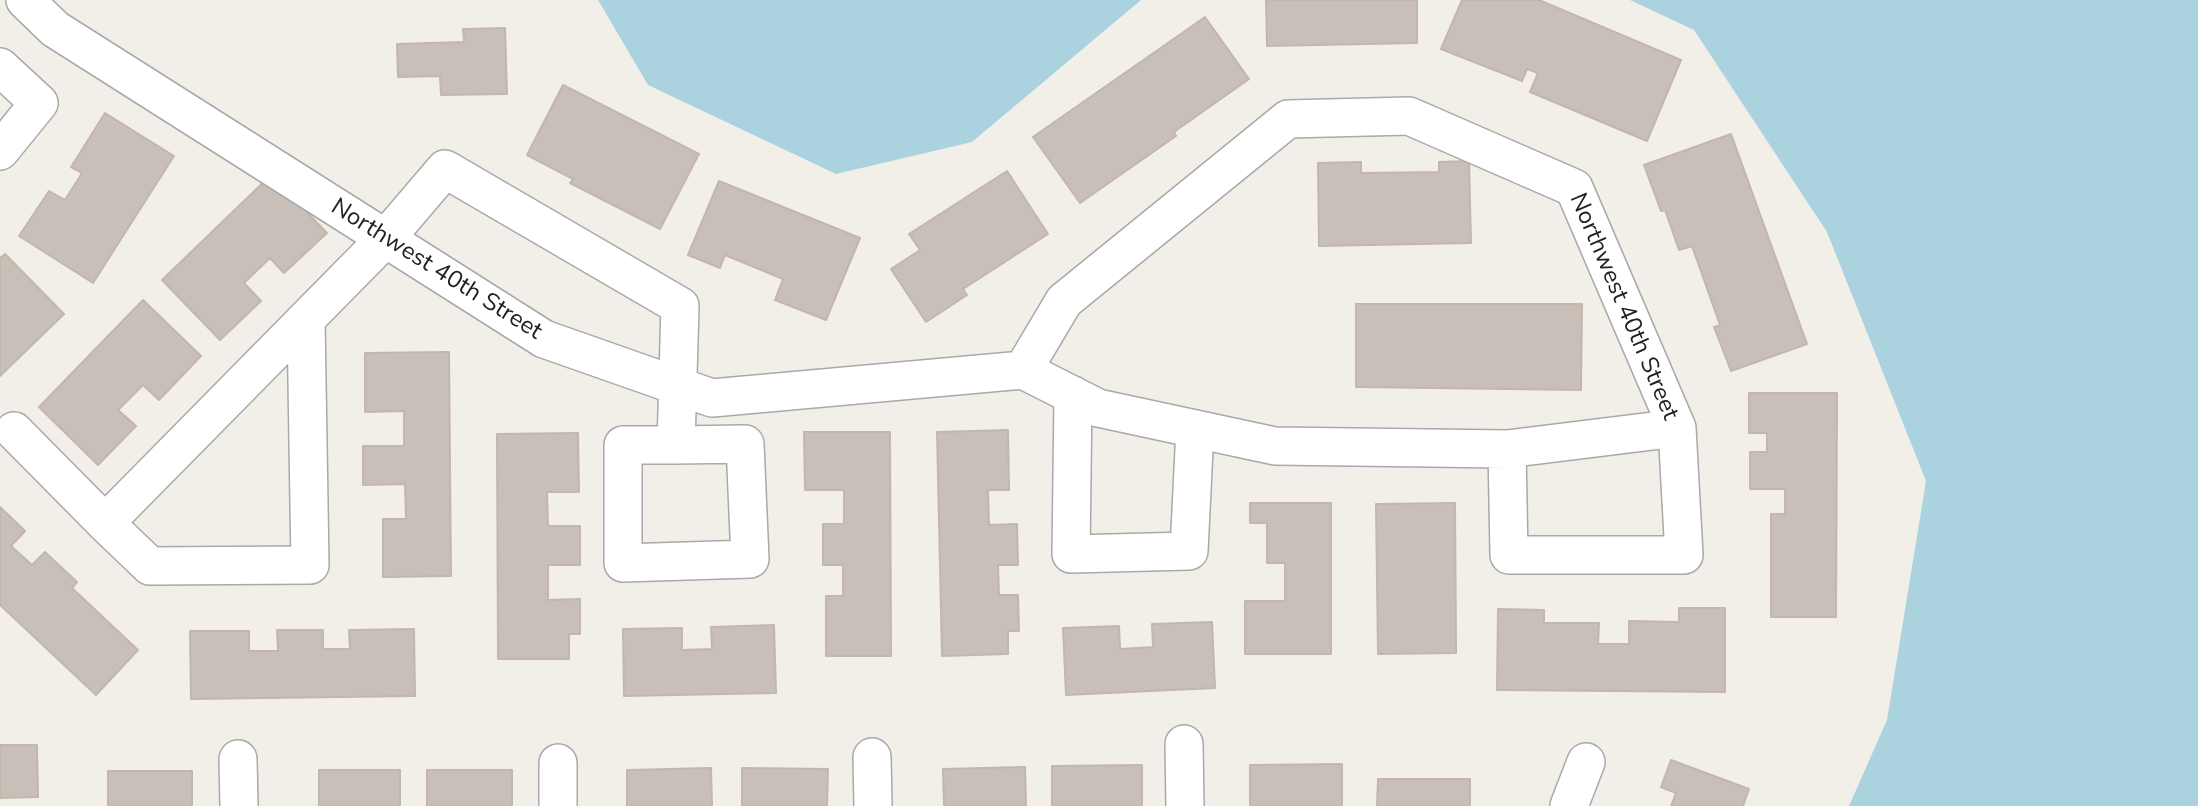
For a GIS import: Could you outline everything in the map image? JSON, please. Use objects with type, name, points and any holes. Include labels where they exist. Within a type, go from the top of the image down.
[{"type":"street","name":"Northwest 40th Street","points":[[32,3],[55,29],[544,339],[712,398],[1023,370],[1098,408],[1275,446],[1507,449],[1677,428],[1574,188],[1409,116],[1288,119],[1064,301],[1023,370]]},
{"type":"street","points":[[0,68],[39,103],[0,151]]},
{"type":"street","points":[[105,523],[386,238],[445,169],[680,306],[676,445]]},
{"type":"street","points":[[14,431],[150,566],[310,565],[306,320]]},
{"type":"street","points":[[1073,395],[1071,554],[1189,551],[1195,429]]},
{"type":"street","points":[[1507,449],[1508,555],[1684,555],[1677,428]]},
{"type":"street","points":[[745,444],[750,559],[623,563],[623,445],[676,445],[745,444]]},
{"type":"street","points":[[1184,744],[1185,806]]},
{"type":"street","points":[[872,757],[873,806]]},
{"type":"street","points":[[238,758],[240,806]]},
{"type":"street","points":[[1569,806],[1586,762]]},
{"type":"street","points":[[558,763],[558,806]]},
{"type":"water","points":[[598,0],[1141,0],[972,142],[836,174],[648,85]]},
{"type":"water","points":[[1630,0],[2198,0],[2198,806],[1849,806],[1887,720],[1926,481],[1827,232],[1694,30]]},
{"type":"building","points":[[1266,0],[1417,0],[1417,43],[1267,46]]},
{"type":"building","points":[[1462,0],[1539,0],[1681,60],[1647,141],[1530,92],[1538,73],[1527,69],[1522,81],[1441,49]]},
{"type":"building","points":[[1205,17],[1249,79],[1174,132],[1176,136],[1080,203],[1033,137]]},
{"type":"building","points":[[505,28],[507,94],[441,95],[440,76],[398,77],[397,44],[464,42],[463,29]]},
{"type":"building","points":[[563,85],[699,154],[660,229],[570,183],[573,179],[527,155]]},
{"type":"building","points":[[105,113],[174,156],[93,283],[19,236],[49,191],[65,200],[82,173],[71,167]]},
{"type":"building","points":[[1731,134],[1807,344],[1731,371],[1714,327],[1720,325],[1692,246],[1679,250],[1665,210],[1661,211],[1644,165]]},
{"type":"building","points":[[1469,161],[1471,243],[1319,246],[1318,163],[1361,162],[1361,173],[1439,172],[1439,162]]},
{"type":"building","points":[[1007,171],[1048,234],[963,289],[967,295],[926,322],[891,269],[920,250],[909,234]]},
{"type":"building","points":[[271,175],[327,233],[284,273],[270,258],[244,283],[261,301],[220,340],[162,280]]},
{"type":"building","points":[[719,181],[860,238],[826,320],[775,300],[783,279],[725,255],[720,268],[688,255]]},
{"type":"building","points":[[5,254],[64,314],[0,376],[0,258]]},
{"type":"building","points":[[143,300],[201,356],[159,400],[143,385],[118,410],[136,426],[98,465],[39,407]]},
{"type":"building","points":[[1356,304],[1582,304],[1581,390],[1356,387]]},
{"type":"building","points":[[449,352],[451,576],[383,577],[383,519],[406,519],[405,484],[363,485],[363,446],[404,446],[404,411],[365,412],[365,353]]},
{"type":"building","points":[[1749,393],[1837,393],[1836,617],[1771,617],[1771,514],[1785,514],[1785,489],[1750,489],[1750,452],[1767,452],[1767,433],[1749,433]]},
{"type":"building","points":[[1008,430],[1009,490],[988,490],[989,525],[1017,524],[1018,565],[998,565],[999,595],[1018,595],[1019,631],[1008,631],[1008,654],[942,656],[937,432]]},
{"type":"building","points":[[804,432],[890,432],[891,656],[826,656],[826,596],[843,596],[843,565],[823,565],[823,524],[844,524],[844,490],[805,490]]},
{"type":"building","points":[[578,433],[579,492],[547,492],[548,526],[580,526],[580,565],[548,565],[548,600],[580,599],[580,634],[569,634],[569,659],[498,659],[497,434]]},
{"type":"building","points":[[1250,503],[1331,503],[1331,654],[1245,654],[1245,601],[1285,601],[1285,563],[1267,563],[1267,523],[1250,523]]},
{"type":"building","points":[[1455,503],[1456,653],[1378,654],[1376,504]]},
{"type":"building","points":[[0,507],[25,531],[11,546],[32,565],[45,552],[77,582],[72,588],[138,650],[96,695],[0,605]]},
{"type":"building","points":[[1679,608],[1725,608],[1725,692],[1497,690],[1498,609],[1544,610],[1544,623],[1599,623],[1598,644],[1629,644],[1629,621],[1679,622]]},
{"type":"building","points":[[1212,622],[1215,688],[1066,695],[1063,628],[1119,626],[1120,649],[1153,647],[1152,624]]},
{"type":"building","points":[[774,625],[776,693],[624,696],[623,629],[682,628],[682,650],[712,649],[711,627]]},
{"type":"building","points":[[414,629],[415,696],[191,699],[190,631],[249,631],[249,651],[278,651],[277,630],[323,630],[323,649],[350,649],[349,630]]},
{"type":"building","points":[[0,745],[37,745],[38,797],[0,798]]},
{"type":"building","points":[[1671,760],[1749,789],[1743,806],[1671,806],[1676,793],[1661,787]]},
{"type":"building","points":[[1342,764],[1342,806],[1250,806],[1250,765]]},
{"type":"building","points":[[1142,765],[1142,806],[1052,806],[1052,766]]},
{"type":"building","points":[[1025,767],[1026,806],[944,806],[943,769]]},
{"type":"building","points":[[711,768],[712,806],[627,806],[627,770]]},
{"type":"building","points":[[742,768],[828,769],[827,806],[742,806]]},
{"type":"building","points":[[319,770],[400,770],[400,806],[319,806]]},
{"type":"building","points":[[427,770],[512,770],[512,806],[427,806]]},
{"type":"building","points":[[108,771],[192,771],[192,806],[108,806]]},
{"type":"building","points":[[1378,779],[1470,779],[1470,806],[1377,806]]}]
